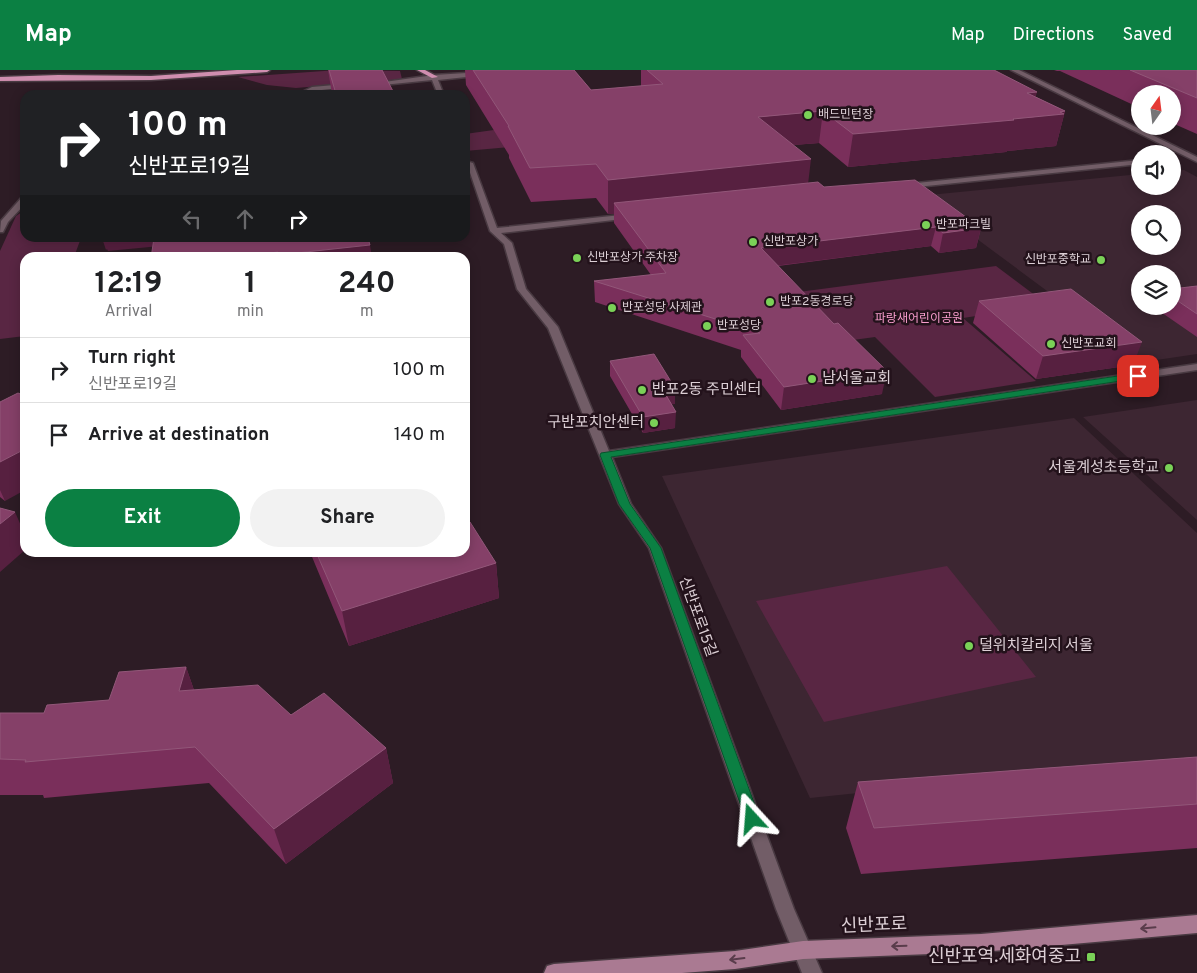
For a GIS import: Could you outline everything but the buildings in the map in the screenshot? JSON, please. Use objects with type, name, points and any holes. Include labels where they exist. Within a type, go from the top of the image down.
[{"type":"highway","points":[[50,78],[166,70]]},
{"type":"highway","points":[[0,79],[151,78],[266,70]]},
{"type":"highway","points":[[420,70],[434,77]]},
{"type":"main road","name":"신반포로","points":[[554,973],[735,960],[803,950],[981,943],[1197,924]]},
{"type":"street","points":[[1014,70],[1194,158]]},
{"type":"street","points":[[361,85],[493,73]]},
{"type":"street","points":[[434,77],[439,90]]},
{"type":"street","points":[[312,90],[351,86]]},
{"type":"street","points":[[1181,158],[1194,158]]},
{"type":"street","points":[[898,187],[1131,163]]},
{"type":"street","points":[[470,168],[494,231],[641,215]]},
{"type":"street","points":[[0,230],[5,221],[20,204]]},
{"type":"street","name":"신반포로15길","points":[[494,231],[508,243],[522,288],[553,327],[625,504],[655,548],[784,909],[812,973]]},
{"type":"street","points":[[605,455],[1197,367]]},
{"type":"shaded area","name":"신반포중학교","points":[[1181,170],[1197,177],[1197,354],[1143,362],[919,196],[1131,175],[1131,195],[1181,195]]},
{"type":"shaded area","name":"서울계성초등학교","points":[[1197,400],[1197,520],[1083,417]]},
{"type":"shaded area","name":"덜위치칼리지 서울","points":[[1074,418],[1197,533],[1197,758],[810,798],[662,476]]},
{"type":"green space","points":[[338,70],[400,71],[402,79],[296,88],[267,85],[238,77]]},
{"type":"green space","points":[[522,126],[533,145],[470,151],[470,133]]},
{"type":"green space","points":[[20,213],[20,242],[80,242],[76,252],[20,252],[20,337],[0,339],[0,251],[16,216]]},
{"type":"green space","name":"파랑새어린이공원","points":[[996,266],[1048,305],[963,318],[1036,381],[935,397],[875,337],[787,349],[791,293]]},
{"type":"green space","points":[[947,566],[1036,677],[824,722],[756,601]]},
{"type":"place","name":"배드민턴장","points":[[808,115]]},
{"type":"place","name":"반포파크빌","points":[[926,225]]},
{"type":"place","name":"신반포상가","points":[[753,242]]},
{"type":"place","name":"신반포상가 주차장","points":[[577,258]]},
{"type":"place","name":"신반포중학교","points":[[1101,260]]},
{"type":"place","name":"반포2동경로당","points":[[770,302]]},
{"type":"place","name":"반포성당 사제관","points":[[612,308]]},
{"type":"place","name":"반포성당","points":[[707,326]]},
{"type":"place","name":"신반포교회","points":[[1051,344]]},
{"type":"place","name":"남서울교회","points":[[812,379]]},
{"type":"place","name":"반포2동 주민센터","points":[[642,390]]},
{"type":"place","name":"구반포치안센터","points":[[654,423]]},
{"type":"place","name":"서울계성초등학교","points":[[1169,468]]},
{"type":"place","name":"덜위치칼리지 서울","points":[[969,646]]},
{"type":"place","name":"신반포역.세화여중고","points":[[1091,957]]},
{"type":"route","points":[[752,819],[655,548],[625,504],[605,455],[1138,376]]}]
